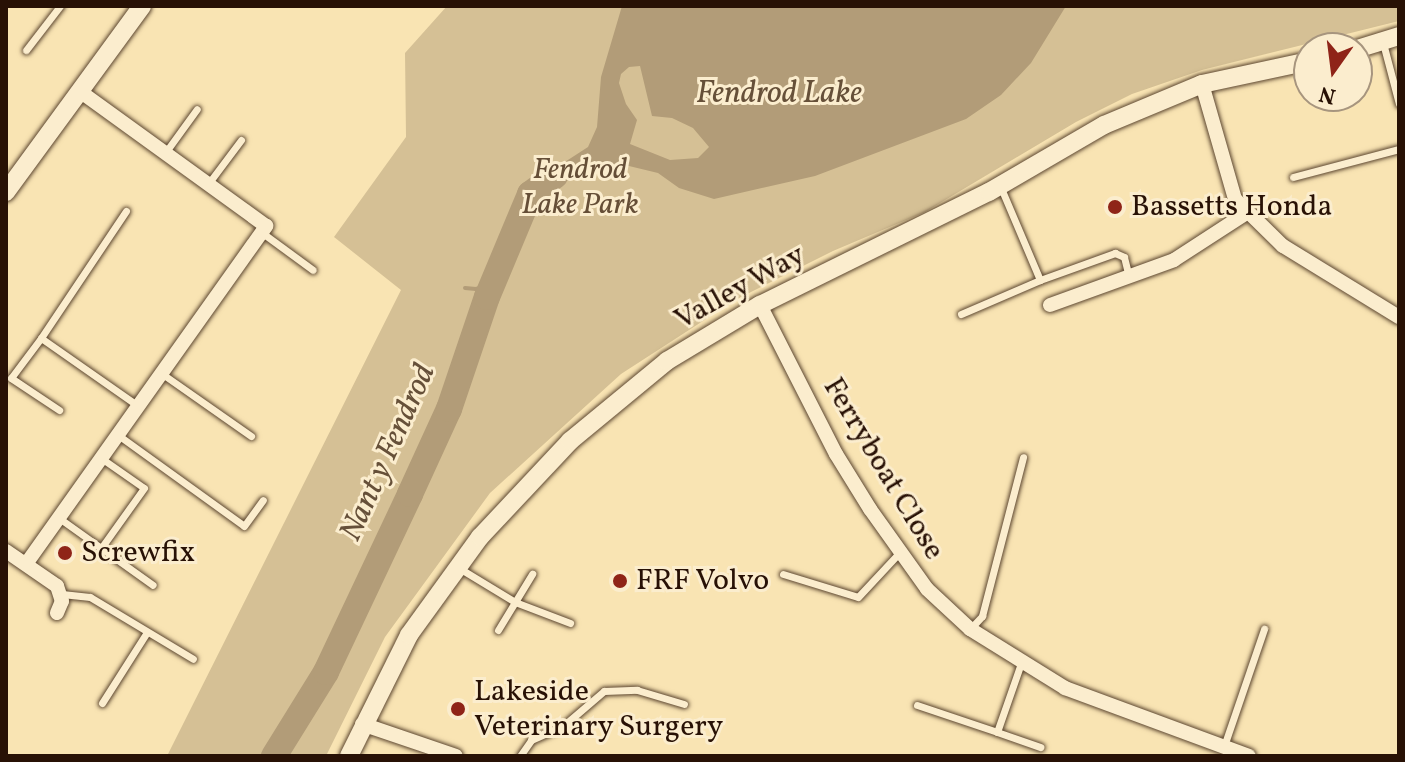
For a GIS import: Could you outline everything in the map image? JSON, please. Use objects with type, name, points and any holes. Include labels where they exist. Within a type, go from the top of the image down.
[{"type":"street","points":[[6,192],[82,93],[142,6]]},
{"type":"street","name":"Valley Way","points":[[349,756],[362,724],[409,635],[457,566],[522,489],[616,399],[667,361],[760,305],[1000,185],[1104,125],[1202,84],[1293,64]]},
{"type":"street","points":[[1202,84],[1235,199],[1283,246],[1399,317]]},
{"type":"street","points":[[26,564],[266,226],[82,93]]},
{"type":"street","points":[[1050,305],[1174,260],[1248,212]]},
{"type":"street","name":"Ferryboat Close","points":[[760,305],[836,454],[899,553],[927,589],[970,629],[1065,688],[1249,756]]},
{"type":"street","points":[[6,551],[62,594],[57,613]]},
{"type":"street","points":[[362,724],[456,756]]},
{"type":"lane","points":[[26,50],[60,6]]},
{"type":"lane","points":[[1390,38],[1399,104]]},
{"type":"lane","points":[[165,153],[197,109]]},
{"type":"lane","points":[[208,184],[241,140]]},
{"type":"lane","points":[[1293,177],[1399,149]]},
{"type":"lane","points":[[1000,185],[1040,280]]},
{"type":"lane","points":[[59,410],[11,378],[126,211]]},
{"type":"lane","points":[[261,232],[313,270]]},
{"type":"lane","points":[[961,314],[1040,280],[1115,253],[1124,257],[1130,277]]},
{"type":"lane","points":[[41,338],[138,406]]},
{"type":"lane","points":[[161,373],[251,436]]},
{"type":"lane","points":[[118,435],[244,526],[263,500]]},
{"type":"lane","points":[[970,629],[982,616],[1023,457]]},
{"type":"lane","points":[[101,458],[144,488],[101,548]]},
{"type":"lane","points":[[59,518],[153,585]]},
{"type":"lane","points":[[783,574],[858,597],[899,553]]},
{"type":"lane","points":[[457,566],[515,602],[570,623]]},
{"type":"lane","points":[[498,630],[532,574]]},
{"type":"lane","points":[[62,594],[90,597],[193,659]]},
{"type":"lane","points":[[1224,746],[1264,629]]},
{"type":"lane","points":[[102,703],[147,632]]},
{"type":"lane","points":[[997,732],[1021,663]]},
{"type":"lane","points":[[520,756],[531,740],[563,726],[604,691],[637,690],[684,704]]},
{"type":"lane","points":[[917,705],[1040,747]]},
{"type":"green space","name":"Fendrod Lake Park","points":[[447,6],[1399,6],[1399,21],[1355,32],[1293,32],[1293,47],[1202,70],[1132,94],[1076,122],[925,212],[833,251],[737,299],[621,374],[490,493],[385,637],[326,756],[167,756],[401,290],[334,237],[406,137],[405,53]]},
{"type":"water","name":"Fendrod Lake","points":[[622,6],[1066,6],[1031,63],[1001,95],[966,119],[815,176],[714,199],[679,188],[658,173],[629,166],[599,165],[582,177],[563,182],[555,176],[554,169],[588,147],[597,127],[601,77]],"holes":[[[640,66],[652,116],[672,118],[693,128],[709,147],[698,158],[670,160],[630,144],[637,120],[626,104],[619,83],[621,74],[629,67]]]},
{"type":"waterway","name":"Nant y Fendrod","points":[[274,756],[326,672],[449,409],[487,297],[530,194],[555,176]]},
{"type":"waterway","points":[[465,288],[476,289],[493,284]]},
{"type":"place","name":"Bassetts Honda","points":[[1115,207]]},
{"type":"place","name":"Screwfix","points":[[65,553]]},
{"type":"place","name":"FRF Volvo","points":[[620,581]]},
{"type":"place","name":"Lakeside Veterinary Surgery","points":[[458,709]]}]
